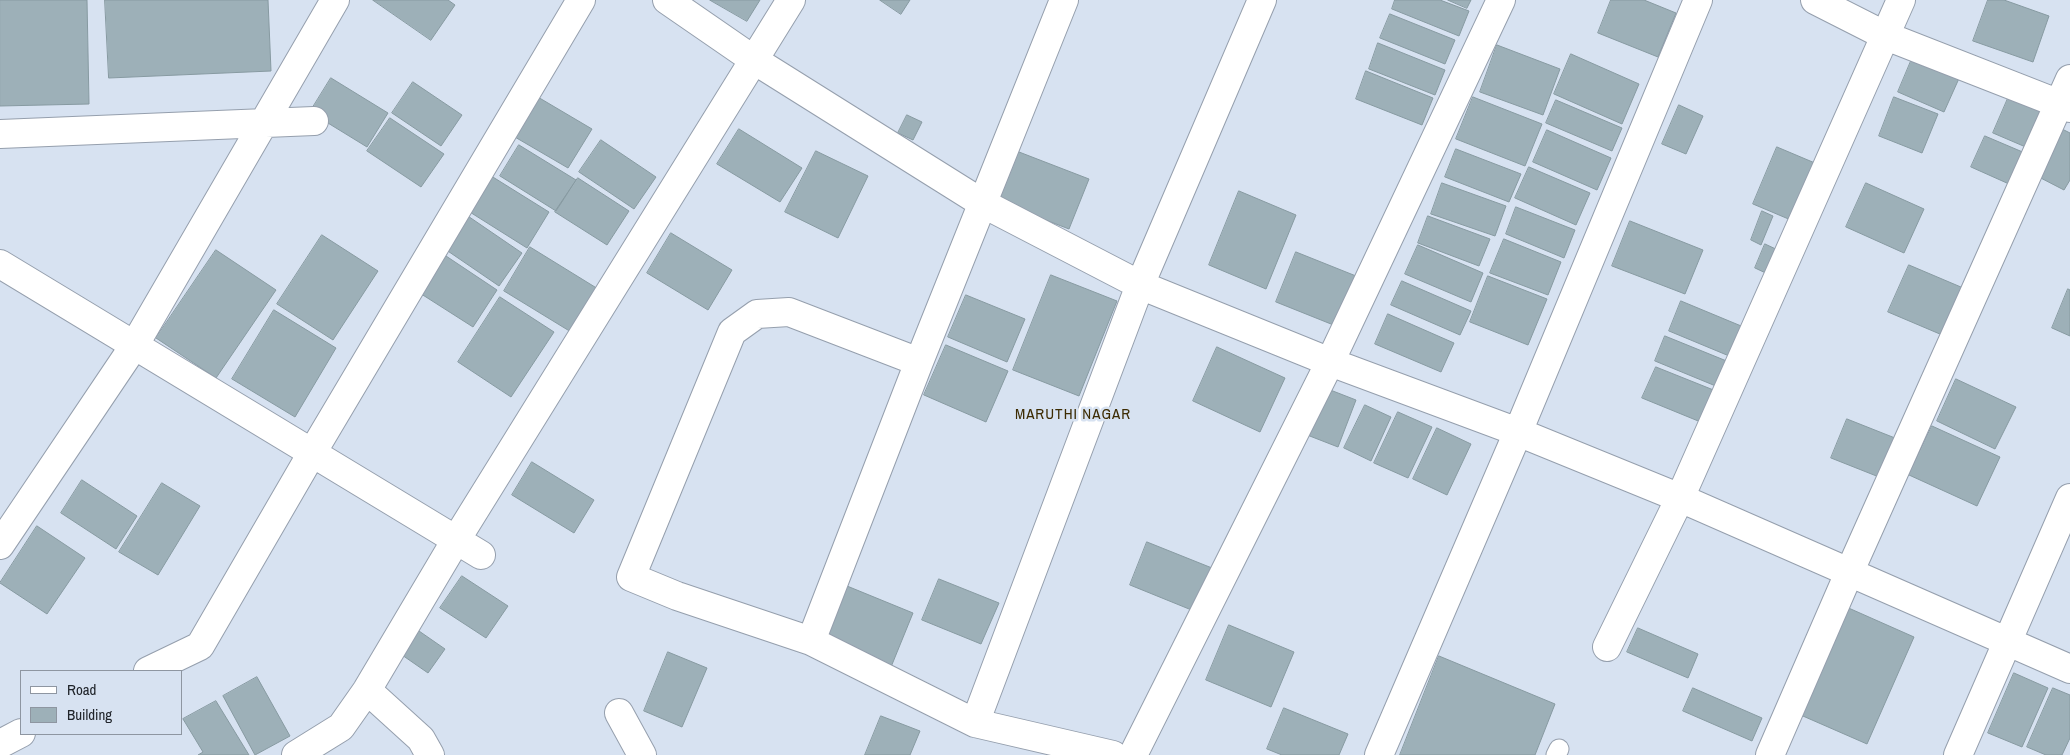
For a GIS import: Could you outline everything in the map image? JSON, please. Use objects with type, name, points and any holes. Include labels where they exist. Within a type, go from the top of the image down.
[{"type":"street","points":[[0,545],[134,346],[335,0]]},
{"type":"street","points":[[150,670],[200,646],[312,453],[581,0]]},
{"type":"street","points":[[667,0],[754,60],[982,203],[1140,286],[1330,362],[1518,432],[1680,498],[2070,669]]},
{"type":"street","points":[[296,755],[341,728],[367,690],[456,540],[791,0]]},
{"type":"street","points":[[811,641],[919,362],[1064,0]]},
{"type":"street","points":[[975,723],[1140,286],[1262,0]]},
{"type":"street","points":[[1133,755],[1330,362],[1501,0]]},
{"type":"street","points":[[1379,755],[1518,432],[1698,0]]},
{"type":"street","points":[[1815,0],[1886,36],[2065,106]]},
{"type":"street","points":[[1607,647],[1680,498],[1901,0]]},
{"type":"street","points":[[1770,755],[1849,573],[2065,106],[2070,79]]},
{"type":"street","points":[[0,134],[314,121]]},
{"type":"street","points":[[0,264],[481,554]]},
{"type":"street","points":[[919,362],[789,312],[757,314],[732,332],[631,576],[677,596],[811,641],[975,723],[1113,755]]},
{"type":"street","points":[[1958,755],[2070,498]]},
{"type":"street","points":[[367,690],[421,739],[430,755]]},
{"type":"street","points":[[619,713],[642,755]]},
{"type":"street","points":[[0,744],[20,734]]},
{"type":"building","points":[[0,0],[87,0],[89,104],[0,106]]},
{"type":"building","points":[[105,0],[268,0],[271,71],[109,78]]},
{"type":"building","points":[[373,0],[448,0],[455,5],[431,40]]},
{"type":"building","points":[[710,0],[760,0],[747,21]]},
{"type":"building","points":[[880,0],[910,0],[901,14]]},
{"type":"building","points":[[1395,0],[1440,0],[1469,11],[1459,36],[1392,9]]},
{"type":"building","points":[[1448,0],[1471,0],[1467,8]]},
{"type":"building","points":[[1611,0],[1644,0],[1676,13],[1658,57],[1598,33]]},
{"type":"building","points":[[1988,0],[2004,0],[2049,16],[2033,62],[1973,41]]},
{"type":"building","points":[[1390,14],[1455,40],[1445,64],[1380,38]]},
{"type":"building","points":[[1378,43],[1445,70],[1435,95],[1369,69]]},
{"type":"building","points":[[1497,45],[1560,69],[1543,115],[1480,92]]},
{"type":"building","points":[[1571,54],[1639,84],[1622,124],[1554,94]]},
{"type":"building","points":[[1914,54],[1961,74],[1944,112],[1898,92]]},
{"type":"building","points":[[1366,71],[1433,98],[1422,125],[1356,99]]},
{"type":"building","points":[[331,78],[388,113],[367,147],[310,112]]},
{"type":"building","points":[[413,82],[462,115],[441,146],[392,113]]},
{"type":"building","points":[[531,93],[592,129],[568,168],[508,133]]},
{"type":"building","points":[[2009,96],[2051,114],[2035,151],[1993,133]]},
{"type":"building","points":[[1473,97],[1542,124],[1525,166],[1456,139]]},
{"type":"building","points":[[1894,97],[1938,114],[1922,153],[1879,136]]},
{"type":"building","points":[[1556,100],[1622,128],[1612,151],[1546,123]]},
{"type":"building","points":[[1679,105],[1703,116],[1686,154],[1662,144]]},
{"type":"building","points":[[907,115],[922,122],[913,140],[898,133]]},
{"type":"building","points":[[390,118],[444,154],[421,187],[367,151]]},
{"type":"building","points":[[2058,127],[2070,133],[2070,180],[2064,190],[2033,174]]},
{"type":"building","points":[[739,129],[802,168],[780,202],[717,164]]},
{"type":"building","points":[[1547,130],[1611,158],[1597,190],[1533,162]]},
{"type":"building","points":[[1985,136],[2032,156],[2018,188],[1971,167]]},
{"type":"building","points":[[601,140],[656,177],[634,209],[579,172]]},
{"type":"building","points":[[519,145],[576,180],[556,211],[500,176]]},
{"type":"building","points":[[1777,147],[1822,166],[1798,223],[1753,204]]},
{"type":"building","points":[[1456,149],[1521,174],[1509,202],[1445,177]]},
{"type":"building","points":[[816,151],[868,176],[838,238],[785,212]]},
{"type":"building","points":[[1019,152],[1089,179],[1069,229],[999,202]]},
{"type":"building","points":[[1529,167],[1590,193],[1576,225],[1515,198]]},
{"type":"building","points":[[488,174],[549,212],[527,248],[465,209]]},
{"type":"building","points":[[578,178],[629,211],[607,245],[555,212]]},
{"type":"building","points":[[1442,183],[1506,206],[1495,236],[1431,214]]},
{"type":"building","points":[[1866,183],[1924,209],[1904,253],[1846,227]]},
{"type":"building","points":[[1239,191],[1296,215],[1266,289],[1209,265]]},
{"type":"building","points":[[1516,207],[1575,230],[1564,258],[1506,234]]},
{"type":"building","points":[[1762,211],[1773,216],[1761,245],[1751,240]]},
{"type":"building","points":[[462,212],[522,253],[499,286],[439,245]]},
{"type":"building","points":[[1428,216],[1490,239],[1479,266],[1418,243]]},
{"type":"building","points":[[1630,221],[1703,250],[1685,294],[1612,266]]},
{"type":"building","points":[[671,233],[732,270],[708,310],[647,273]]},
{"type":"building","points":[[322,235],[378,271],[333,340],[277,304]]},
{"type":"building","points":[[1504,239],[1561,262],[1548,295],[1490,273]]},
{"type":"building","points":[[1765,244],[1780,251],[1770,275],[1755,268]]},
{"type":"building","points":[[1418,245],[1483,273],[1471,302],[1405,274]]},
{"type":"building","points":[[530,247],[603,292],[576,335],[504,291]]},
{"type":"building","points":[[216,250],[276,290],[216,378],[156,338]]},
{"type":"building","points":[[440,252],[497,290],[473,327],[415,290]]},
{"type":"building","points":[[1296,252],[1361,278],[1341,328],[1276,302]]},
{"type":"building","points":[[1909,265],[1975,293],[1954,340],[1888,312]]},
{"type":"building","points":[[1051,275],[1117,301],[1079,396],[1013,370]]},
{"type":"building","points":[[1488,276],[1547,299],[1528,345],[1470,322]]},
{"type":"building","points":[[1402,281],[1471,311],[1460,335],[1391,305]]},
{"type":"building","points":[[2068,289],[2070,290],[2070,336],[2052,328]]},
{"type":"building","points":[[966,295],[1025,319],[1007,362],[948,337]]},
{"type":"building","points":[[500,297],[554,332],[511,397],[458,362]]},
{"type":"building","points":[[1681,301],[1746,328],[1734,358],[1669,331]]},
{"type":"building","points":[[274,310],[336,348],[295,417],[232,379]]},
{"type":"building","points":[[1388,314],[1454,343],[1441,372],[1375,344]]},
{"type":"building","points":[[1665,336],[1734,364],[1723,389],[1655,361]]},
{"type":"building","points":[[946,345],[1008,371],[986,422],[924,395]]},
{"type":"building","points":[[1217,347],[1285,378],[1260,432],[1193,401]]},
{"type":"building","points":[[1656,367],[1721,393],[1708,425],[1642,398]]},
{"type":"building","points":[[1956,379],[2016,407],[1995,449],[1937,421]]},
{"type":"building","points":[[1320,386],[1356,400],[1338,447],[1302,433]]},
{"type":"building","points":[[1365,405],[1391,417],[1371,461],[1344,448]]},
{"type":"building","points":[[1398,412],[1432,427],[1408,478],[1374,463]]},
{"type":"building","points":[[1847,419],[1895,438],[1879,477],[1831,458]]},
{"type":"building","points":[[1932,426],[2000,457],[1977,506],[1909,475]]},
{"type":"building","points":[[1437,428],[1471,444],[1447,495],[1413,479]]},
{"type":"building","points":[[532,462],[594,500],[574,533],[512,495]]},
{"type":"building","points":[[82,480],[137,516],[116,549],[61,513]]},
{"type":"building","points":[[162,483],[200,506],[158,575],[119,552]]},
{"type":"building","points":[[37,526],[85,558],[47,614],[0,583]]},
{"type":"building","points":[[1147,542],[1212,568],[1194,611],[1130,585]]},
{"type":"building","points":[[462,576],[508,606],[486,638],[440,608]]},
{"type":"building","points":[[939,579],[999,603],[981,644],[922,620]]},
{"type":"building","points":[[847,586],[913,613],[891,667],[825,640]]},
{"type":"building","points":[[1844,606],[1914,637],[1867,744],[1796,713]]},
{"type":"building","points":[[1229,625],[1294,652],[1271,707],[1206,680]]},
{"type":"building","points":[[1638,628],[1698,654],[1688,678],[1627,652]]},
{"type":"building","points":[[419,631],[445,649],[428,673],[402,655]]},
{"type":"building","points":[[668,652],[707,668],[682,727],[644,711]]},
{"type":"building","points":[[1439,656],[1555,704],[1535,755],[1400,755]]},
{"type":"building","points":[[2014,673],[2048,688],[2022,747],[1988,733]]},
{"type":"building","points":[[257,677],[290,736],[255,755],[223,696]]},
{"type":"building","points":[[1693,688],[1762,718],[1752,741],[1683,711]]},
{"type":"building","points":[[2053,688],[2070,695],[2070,738],[2062,755],[2046,755],[2027,747]]},
{"type":"building","points":[[216,701],[249,755],[198,755],[203,752],[183,719]]},
{"type":"building","points":[[1284,708],[1348,734],[1339,755],[1282,755],[1267,749]]},
{"type":"building","points":[[881,716],[920,731],[910,755],[865,755]]},
{"type":"district","name":"MARUTHI NAGAR","points":[[1073,415]]}]
